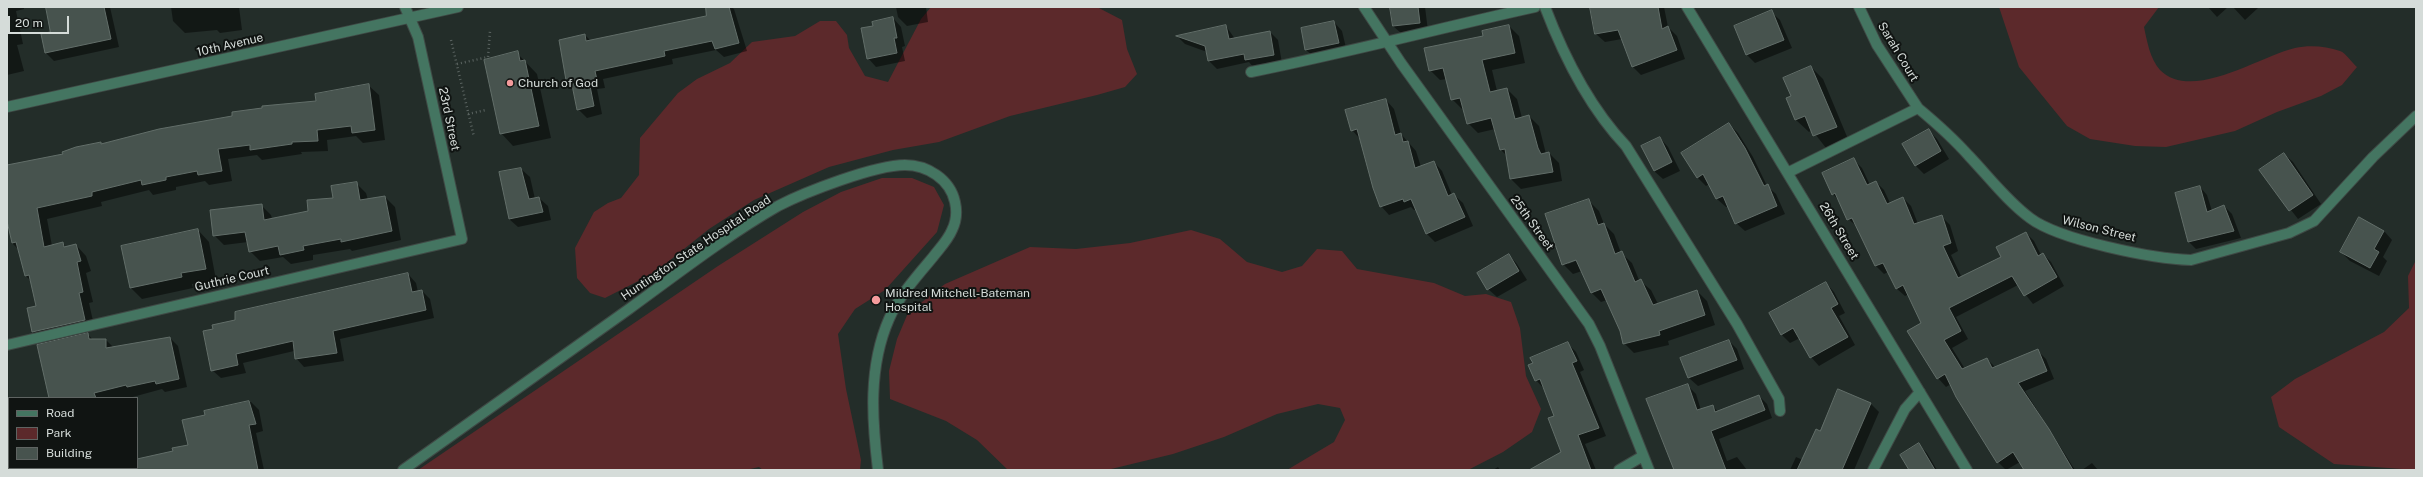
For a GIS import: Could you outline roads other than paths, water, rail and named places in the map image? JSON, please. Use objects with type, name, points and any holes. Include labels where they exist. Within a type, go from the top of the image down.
[{"type":"street","name":"23rd Street","points":[[405,7],[418,37],[462,239]]},
{"type":"street","name":"10th Avenue","points":[[7,107],[458,7]]},
{"type":"street","name":"25th Street","points":[[1364,7],[1385,40],[1589,324],[1600,346],[1649,470]]},
{"type":"street","points":[[1251,72],[1353,51],[1385,40],[1535,7]]},
{"type":"street","points":[[1545,7],[1554,30],[1590,102],[1606,126],[1626,146],[1737,324],[1779,399],[1780,411]]},
{"type":"street","name":"26th Street","points":[[1688,7],[1967,470]]},
{"type":"street","name":"Sarah Court","points":[[1859,7],[1877,45],[1918,108]]},
{"type":"street","points":[[1788,172],[1918,108]]},
{"type":"street","name":"Wilson Street","points":[[1918,108],[1968,154],[2014,205],[2032,220],[2052,231],[2111,247],[2177,260],[2191,260],[2289,233],[2314,221],[2374,157],[2416,116]]},
{"type":"street","name":"Huntington State Hospital Road","points":[[403,470],[656,290],[778,207],[825,186],[890,167],[905,165],[929,170],[940,176],[954,198],[955,220],[947,239],[895,306],[882,339],[877,363],[872,407],[878,470]]},
{"type":"street","name":"Guthrie Court","points":[[7,345],[462,239]]},
{"type":"street","points":[[1873,470],[1905,409],[1920,392]]},
{"type":"street","points":[[1620,470],[1643,456]]},
{"type":"place","name":"Church of God","points":[[510,83]]},
{"type":"place","name":"Mildred Mitchell-Bateman Hospital","points":[[876,300]]}]
